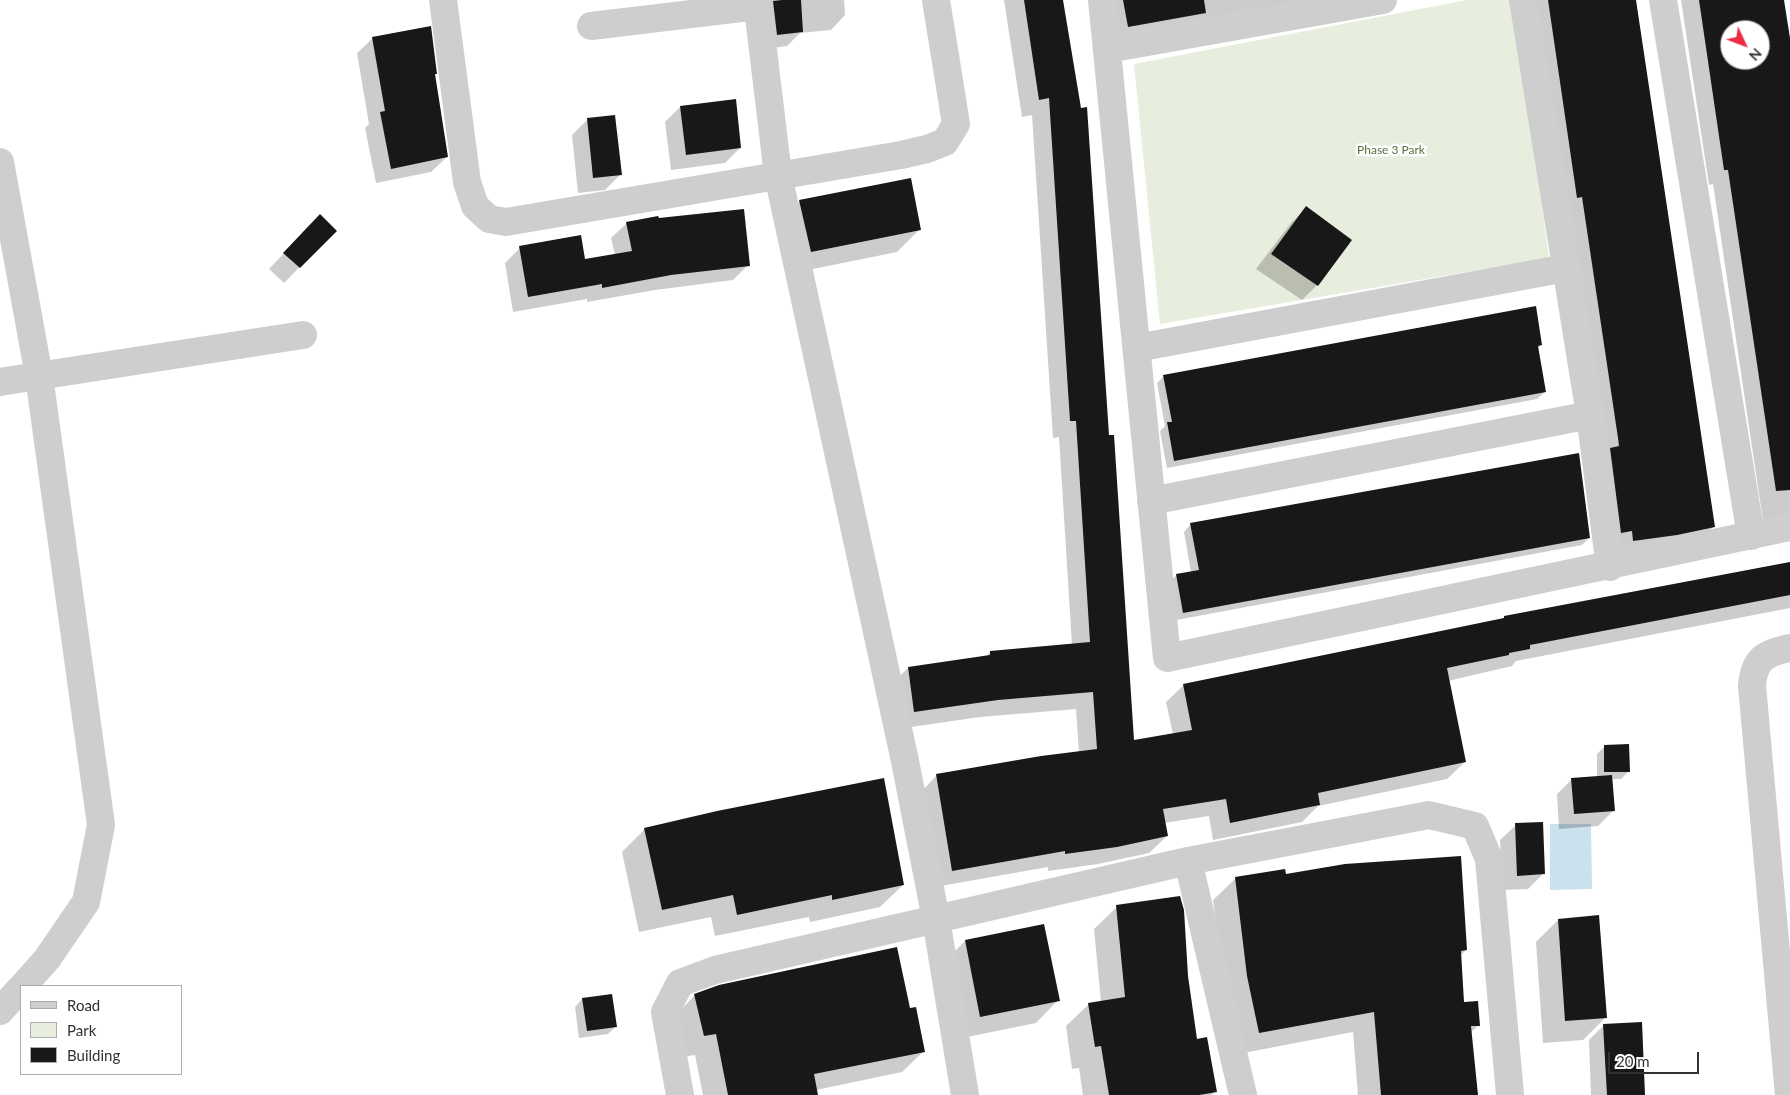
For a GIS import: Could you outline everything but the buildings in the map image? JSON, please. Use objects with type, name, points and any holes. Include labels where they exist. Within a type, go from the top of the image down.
[{"type":"street","points":[[443,0],[467,182],[475,206],[489,220],[506,222],[901,155],[945,142],[956,124],[936,0]]},
{"type":"street","points":[[1102,0],[1167,658],[1790,527]]},
{"type":"street","points":[[1108,49],[1384,0]]},
{"type":"street","points":[[1523,0],[1590,415],[1610,566]]},
{"type":"street","points":[[1663,0],[1751,536]]},
{"type":"street","points":[[592,26],[758,3],[778,175],[903,752],[936,919],[965,1095]]},
{"type":"street","points":[[0,162],[39,376],[101,825],[86,902],[47,959],[24,985]]},
{"type":"street","points":[[1137,348],[1566,268]]},
{"type":"street","points":[[0,382],[303,335]]},
{"type":"street","points":[[1151,501],[1590,415]]},
{"type":"street","points":[[1788,1095],[1752,686],[1753,672],[1760,661],[1771,652],[1790,648]]},
{"type":"street","points":[[680,1095],[665,1012],[680,983],[715,970],[1188,861],[1429,815],[1475,826],[1488,859],[1510,1095]]},
{"type":"street","points":[[1188,861],[1243,1095]]},
{"type":"street","points":[[0,1011],[20,989]]},
{"type":"green space","name":"Phase 3 Park","points":[[1467,0],[1514,0],[1549,258],[1160,324],[1134,64]]},
{"type":"water","points":[[1550,824],[1591,824],[1592,889],[1550,890]]}]
